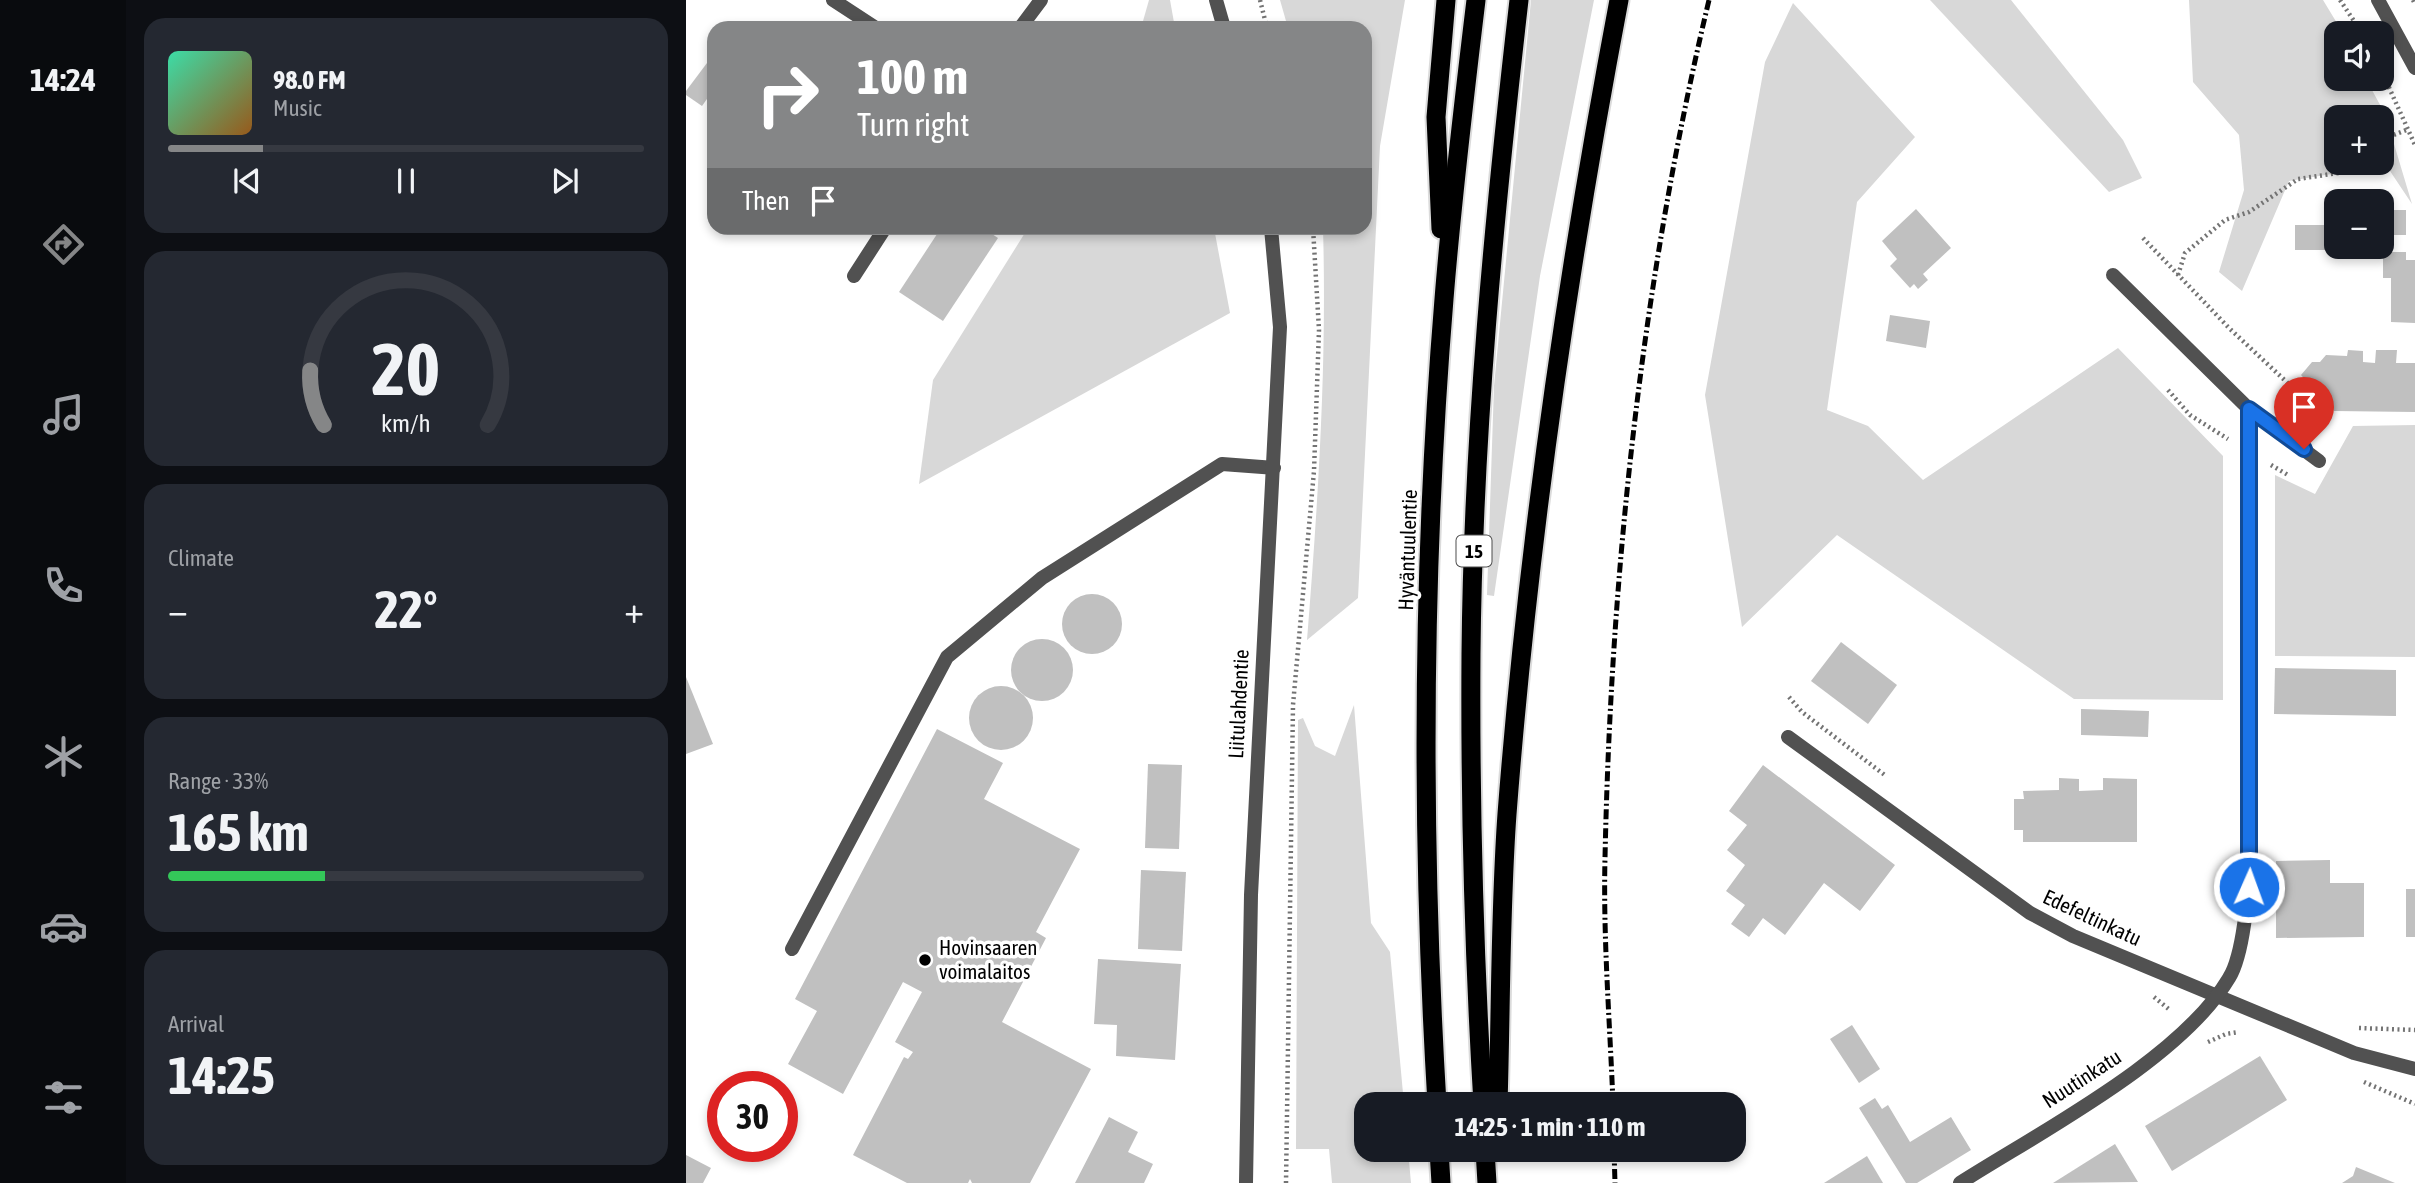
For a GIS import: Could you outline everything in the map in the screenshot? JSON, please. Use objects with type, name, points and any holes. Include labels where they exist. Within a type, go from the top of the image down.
[{"type":"highway","points":[[1444,299],[1436,117],[1446,0]]},
{"type":"highway","name":"Hyväntuulentie","points":[[1437,1092],[1427,731],[1431,534],[1444,299],[1476,0]]},
{"type":"highway","name":"15","points":[[1482,1092],[1475,968],[1471,714],[1474,539],[1494,228],[1519,0]]},
{"type":"highway","points":[[1498,1092],[1507,818],[1520,657],[1549,427],[1592,142],[1619,0]]},
{"type":"highway","points":[[1440,1162],[1441,1183]]},
{"type":"highway","points":[[1486,1162],[1487,1183]]},
{"type":"highway","points":[[1495,1183],[1496,1162]]},
{"type":"street","points":[[833,0],[865,21]]},
{"type":"street","points":[[1025,21],[1041,0]]},
{"type":"street","points":[[1216,0],[1222,21]]},
{"type":"street","points":[[2378,0],[2415,68]]},
{"type":"street","points":[[854,276],[881,235]]},
{"type":"street","name":"Liitulahdentie","points":[[1246,1183],[1251,895],[1280,327],[1272,235]]},
{"type":"street","points":[[2113,275],[2249,409],[2319,461]]},
{"type":"street","name":"Nuutinkatu","points":[[1959,1183],[2119,1082],[2189,1029],[2230,977],[2247,910],[2250,863],[2249,409]]},
{"type":"street","points":[[792,949],[947,657],[1042,578],[1222,464],[1274,468]]},
{"type":"street","name":"Edefeltinkatu","points":[[1788,737],[2030,913],[2073,936],[2354,1052],[2415,1069]]},
{"type":"path","points":[[1260,0],[1265,21]]},
{"type":"path","points":[[2340,0],[2354,21]]},
{"type":"path","points":[[2391,91],[2415,145]]},
{"type":"path","points":[[2394,135],[2409,129]]},
{"type":"path","points":[[2178,275],[2185,253],[2225,220],[2249,212],[2298,179],[2325,175]]},
{"type":"path","points":[[1286,1183],[1293,705],[1314,471],[1320,330],[1313,235]]},
{"type":"path","points":[[2143,239],[2229,328],[2324,417]]},
{"type":"path","points":[[1789,696],[1802,712],[1891,779]]},
{"type":"path","points":[[2346,1023],[2358,1028],[2415,1030]]},
{"type":"shaded area","points":[[1149,0],[1170,0],[1174,21],[1143,21]]},
{"type":"shaded area","points":[[1280,0],[1405,0],[1380,146],[1358,598],[1307,640],[1321,434],[1323,235],[1372,235],[1372,21],[1286,21]]},
{"type":"shaded area","points":[[1531,0],[1594,0],[1540,276],[1494,596],[1487,595],[1494,386]]},
{"type":"shaded area","points":[[1930,0],[2011,0],[2123,140],[2142,178],[2109,192]]},
{"type":"shaded area","points":[[2189,0],[2323,0],[2336,21],[2324,21],[2324,91],[2373,91],[2380,105],[2324,105],[2325,175],[2289,181],[2242,291],[2219,272],[2244,190],[2239,135],[2193,82]]},
{"type":"shaded area","points":[[1793,3],[1915,137],[1857,202],[1827,410],[1868,426],[1923,480],[2118,348],[2223,456],[2223,700],[2074,699],[1837,535],[1742,627],[1705,395],[1765,62]]},
{"type":"shaded area","points":[[2394,144],[2412,204],[2393,175]]},
{"type":"shaded area","points":[[1024,235],[1215,235],[1230,313],[919,484],[933,380]]},
{"type":"shaded area","points":[[2415,425],[2415,657],[2275,656],[2275,475],[2315,494],[2353,426]]},
{"type":"shaded area","points":[[1354,705],[1371,923],[1390,952],[1403,1092],[1354,1092],[1354,1162],[1409,1162],[1411,1183],[1332,1183],[1329,1149],[1296,1149],[1298,720],[1303,718],[1315,746],[1335,756]]},
{"type":"building","points":[[707,63],[707,99],[702,106],[686,95],[686,91]]},
{"type":"building","points":[[1916,209],[1951,248],[1923,274],[1928,280],[1918,289],[1914,284],[1910,288],[1890,266],[1897,259],[1882,241]]},
{"type":"building","points":[[2394,210],[2406,210],[2406,235],[2394,235]]},
{"type":"building","points":[[2295,225],[2324,225],[2324,250],[2295,250]]},
{"type":"building","points":[[936,235],[994,235],[998,238],[943,321],[899,292]]},
{"type":"building","points":[[2394,252],[2406,252],[2406,260],[2415,260],[2415,323],[2391,322],[2391,278],[2383,278],[2383,259],[2394,259]]},
{"type":"building","points":[[1890,315],[1930,321],[1926,348],[1886,341]]},
{"type":"building","points":[[2348,350],[2363,351],[2363,362],[2375,363],[2376,350],[2397,350],[2396,363],[2415,363],[2415,412],[2334,411],[2301,375],[2312,362],[2320,362],[2326,355],[2347,356]]},
{"type":"building","points":[[1086,594],[1098,594],[1117,607],[1122,624],[1120,636],[1109,649],[1098,654],[1086,654],[1067,641],[1062,630],[1062,618],[1075,599]]},
{"type":"building","points":[[1042,639],[1064,648],[1073,670],[1064,692],[1042,701],[1020,692],[1011,670],[1020,648]]},
{"type":"building","points":[[1841,642],[1897,685],[1868,724],[1811,681]]},
{"type":"building","points":[[2275,668],[2396,670],[2396,716],[2274,714]]},
{"type":"building","points":[[686,677],[713,744],[686,754]]},
{"type":"building","points":[[1001,686],[1019,692],[1027,700],[1033,718],[1027,736],[1019,744],[1001,750],[983,744],[975,736],[969,718],[975,700],[983,692]]},
{"type":"building","points":[[2081,709],[2149,711],[2148,737],[2081,735]]},
{"type":"building","name":"Hovinsaaren voimalaitos","points":[[937,729],[1003,763],[984,799],[1080,849],[1036,932],[1046,938],[1002,1022],[1091,1069],[1030,1183],[972,1183],[970,1179],[968,1183],[907,1183],[853,1155],[904,1057],[908,1059],[913,1052],[895,1042],[922,992],[903,982],[843,1094],[788,1064],[817,1011],[795,999]]},
{"type":"building","points":[[1148,764],[1182,765],[1179,849],[1145,848]]},
{"type":"building","points":[[1763,765],[1895,865],[1860,911],[1824,883],[1785,935],[1763,918],[1749,937],[1731,924],[1745,905],[1726,891],[1745,865],[1727,850],[1747,825],[1729,811]]},
{"type":"building","points":[[2059,778],[2079,779],[2079,791],[2103,790],[2103,778],[2137,779],[2137,842],[2023,842],[2023,830],[2014,830],[2014,799],[2024,799],[2023,791],[2059,790]]},
{"type":"building","points":[[2330,860],[2330,883],[2364,883],[2364,937],[2276,938],[2276,861]]},
{"type":"building","points":[[1141,870],[1186,872],[1182,951],[1138,949]]},
{"type":"building","points":[[2406,889],[2415,889],[2415,937],[2406,937]]},
{"type":"building","points":[[1098,959],[1181,964],[1175,1060],[1116,1056],[1117,1025],[1094,1024]]},
{"type":"building","points":[[1852,1025],[1880,1069],[1859,1083],[1830,1039]]},
{"type":"building","points":[[2260,1056],[2287,1100],[2172,1171],[2145,1126]]},
{"type":"building","points":[[1875,1098],[1882,1109],[1888,1105],[1910,1142],[1951,1117],[1971,1150],[1917,1183],[1906,1183],[1859,1108]]},
{"type":"building","points":[[1109,1117],[1138,1132],[1128,1152],[1153,1164],[1144,1183],[1075,1183]]},
{"type":"building","points":[[2115,1144],[2138,1182],[2053,1183]]},
{"type":"building","points":[[686,1155],[711,1168],[703,1183],[686,1183]]},
{"type":"building","points":[[1867,1156],[1883,1183],[1824,1183]]},
{"type":"building","points":[[2356,1167],[2395,1183],[2342,1183],[2353,1176]]},
{"type":"railway","points":[[1612,1092],[1605,858],[1608,750],[1623,534],[1634,426],[1665,212],[1709,0]]},
{"type":"railway","points":[[1614,1162],[1615,1183]]},
{"type":"place","name":"Hovinsaaren voimalaitos","points":[[925,960]]},
{"type":"route","points":[[2249,887],[2249,409],[2304,449]]}]
